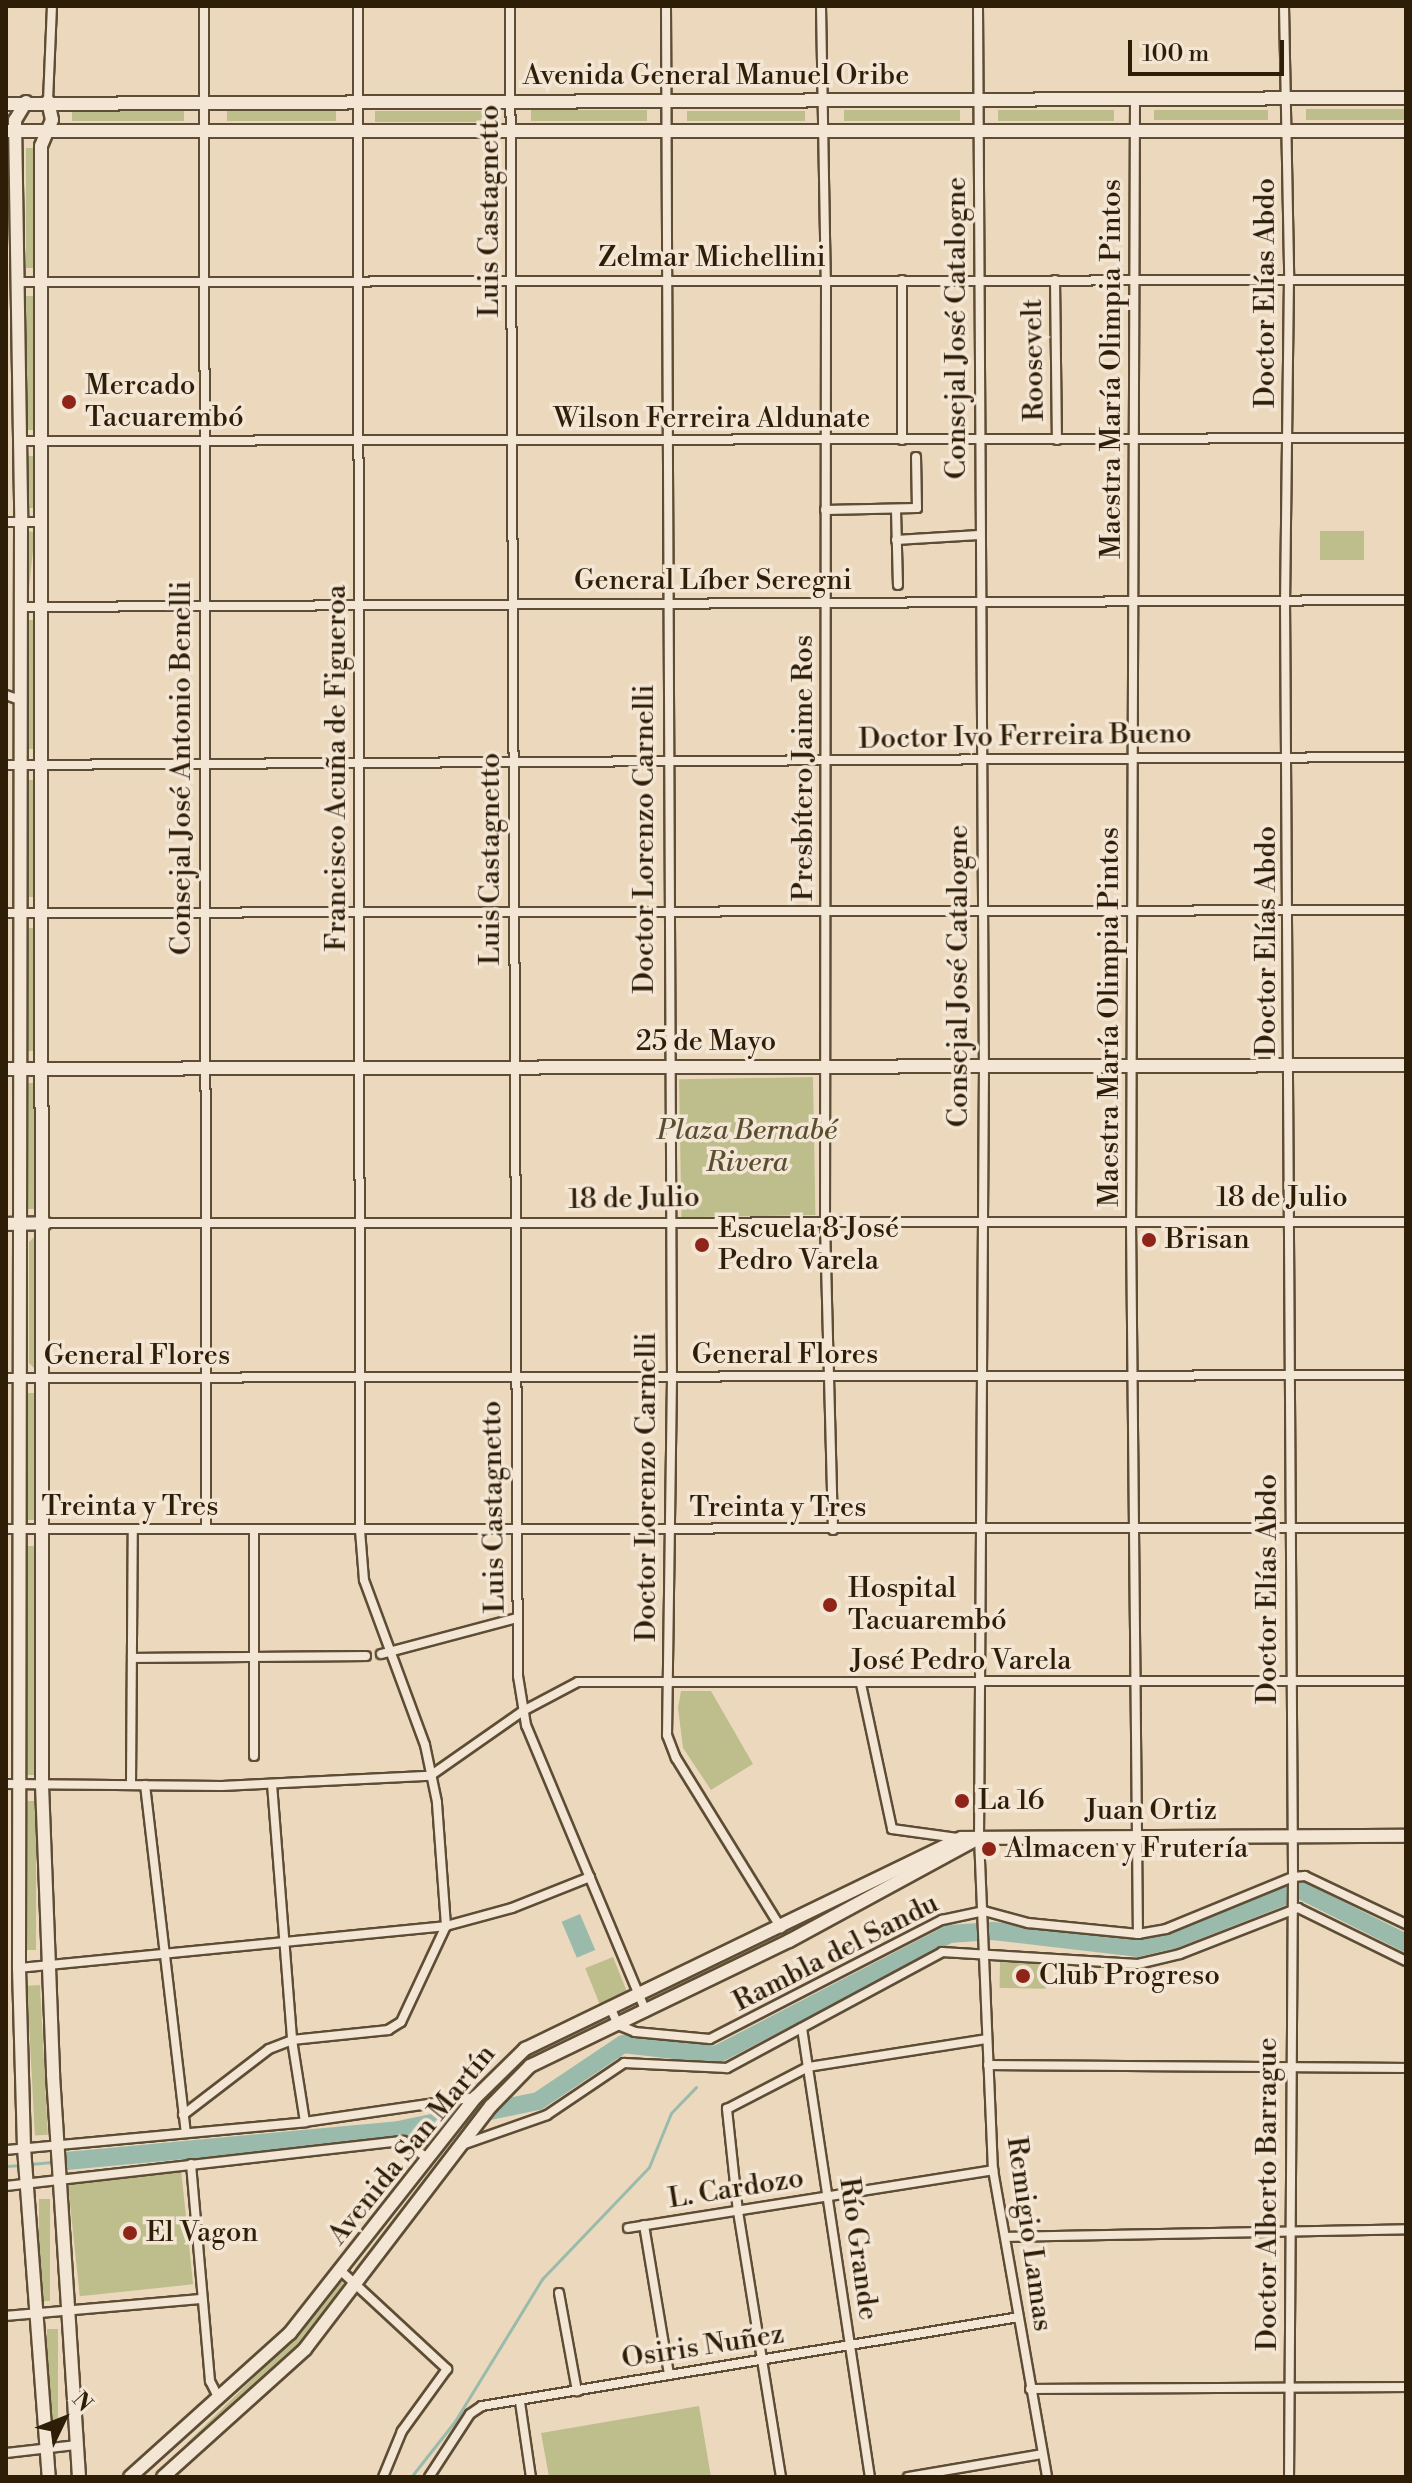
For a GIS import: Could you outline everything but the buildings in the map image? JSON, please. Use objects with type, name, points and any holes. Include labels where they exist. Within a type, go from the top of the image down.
[{"type":"street","points":[[52,6],[48,101],[52,120],[41,146],[45,1068],[42,1785],[57,2150],[79,2477]]},
{"type":"street","name":"Consejal José Antonio Benelli","points":[[204,6],[202,1066],[206,1529]]},
{"type":"street","name":"Francisco Acuña de Figueroa","points":[[358,6],[360,1530],[364,1580],[425,1745],[442,1842],[446,1926]]},
{"type":"street","name":"Luis Castagnetto","points":[[510,6],[516,1530],[517,1618],[523,1711],[646,2012]]},
{"type":"street","name":"Doctor Lorenzo Carnelli","points":[[666,6],[667,1067],[672,1378],[670,1748],[781,1928]]},
{"type":"street","name":"Presbítero Jaime Ros","points":[[821,6],[826,279],[825,1224],[833,1530]]},
{"type":"street","name":"Consejal José Catalogne","points":[[978,6],[984,1065],[979,1223],[982,1682],[979,1837],[985,1950]]},
{"type":"street","name":"Doctor Elías Abdo","points":[[1284,6],[1289,278],[1285,600],[1291,910],[1286,1222],[1290,1375],[1292,1881]]},
{"type":"street","name":"Avenida General Manuel Oribe","points":[[6,104],[48,101],[1135,101],[1406,98]]},
{"type":"street","name":"Maestra María Olimpia Pintos","points":[[1135,101],[1132,758],[1135,911],[1131,1222],[1135,1376],[1138,1934]]},
{"type":"street","points":[[26,102],[15,115],[12,132],[19,282],[12,349],[21,522],[20,766],[13,913],[20,1069],[12,1224],[20,1378],[13,1529],[12,1784],[25,2152],[49,2477]]},
{"type":"street","name":"Avenida General Manuel Oribe","points":[[12,132],[1406,131]]},
{"type":"street","points":[[902,280],[902,440]]},
{"type":"street","name":"Roosevelt","points":[[1055,280],[1057,440]]},
{"type":"street","name":"Zelmar Michellini","points":[[19,282],[1406,280]]},
{"type":"street","name":"Wilson Ferreira Aldunate","points":[[19,441],[512,443],[1406,438]]},
{"type":"street","points":[[825,510],[917,508],[916,457]]},
{"type":"street","points":[[896,510],[898,585]]},
{"type":"street","points":[[6,522],[42,522]]},
{"type":"street","points":[[896,540],[979,535]]},
{"type":"street","name":"General Líber Seregni","points":[[20,607],[1406,600]]},
{"type":"street","points":[[6,695],[20,700]]},
{"type":"street","name":"Doctor Ivo Ferreira Bueno","points":[[6,765],[1406,757]]},
{"type":"street","points":[[13,913],[1406,910]]},
{"type":"street","name":"25 de Mayo","points":[[6,1069],[360,1064],[667,1067],[1406,1065]]},
{"type":"street","name":"18 de Julio","points":[[12,1224],[203,1227],[669,1222],[1406,1222]]},
{"type":"street","name":"General Flores","points":[[6,1378],[1406,1375]]},
{"type":"street","name":"Treinta y Tres","points":[[13,1529],[1406,1528]]},
{"type":"street","points":[[131,1784],[133,1529]]},
{"type":"street","points":[[254,1529],[254,1756]]},
{"type":"street","points":[[381,1654],[517,1618]]},
{"type":"street","points":[[132,1658],[366,1656]]},
{"type":"street","name":"José Pedro Varela","points":[[430,1776],[523,1711],[569,1684],[1406,1681]]},
{"type":"street","name":"Juan Ortiz","points":[[861,1684],[888,1821],[897,1832],[961,1838],[1406,1836]]},
{"type":"street","points":[[12,1784],[272,1784],[430,1776]]},
{"type":"street","points":[[272,1784],[292,2040],[305,2122]]},
{"type":"street","points":[[145,1785],[162,1951],[186,2132]]},
{"type":"street","name":"Avenida San Martín","points":[[163,2477],[305,2349],[491,2106],[530,2066],[789,1941],[979,1837]]},
{"type":"street","name":"Avenida San Martín","points":[[130,2477],[290,2333],[476,2097],[525,2049],[781,1928],[961,1838]]},
{"type":"street","points":[[1292,1881],[1305,1876],[1406,1924]]},
{"type":"street","points":[[19,1968],[48,1967],[162,1951],[446,1926],[512,1908],[590,1877]]},
{"type":"street","name":"Rambla del Sandu","points":[[618,2025],[635,2032],[719,2037],[932,1924],[984,1914],[1028,1923],[1138,1934],[1166,1929],[1292,1881]]},
{"type":"street","name":"Doctor Alberto Barrague","points":[[1289,2477],[1292,1881]]},
{"type":"street","points":[[464,2142],[547,2115],[624,2063],[717,2071],[942,1952],[985,1950],[1138,1964],[1180,1954],[1291,1906],[1307,1909],[1406,1961]]},
{"type":"street","points":[[183,2115],[215,2095],[251,2058],[292,2040],[388,2030],[401,2022],[446,1926]]},
{"type":"street","name":"Remigio Lamas","points":[[985,1950],[993,2170],[1047,2477]]},
{"type":"street","points":[[611,2009],[618,2025]]},
{"type":"street","name":"Río Grande","points":[[802,2028],[870,2477]]},
{"type":"street","points":[[781,2477],[738,2212],[727,2109],[808,2067],[987,2039]]},
{"type":"street","points":[[988,2065],[1406,2068]]},
{"type":"street","points":[[6,2150],[57,2150],[186,2132],[305,2122],[476,2097]]},
{"type":"street","points":[[6,2186],[28,2180],[403,2141],[427,2158]]},
{"type":"street","points":[[191,2164],[210,2381],[219,2399]]},
{"type":"street","name":"L. Cardozo","points":[[628,2228],[993,2170]]},
{"type":"street","points":[[644,2225],[669,2375]]},
{"type":"street","points":[[1006,2237],[1406,2229]]},
{"type":"street","points":[[340,2270],[442,2360],[447,2369],[402,2431],[383,2477]]},
{"type":"street","points":[[559,2293],[577,2391]]},
{"type":"street","points":[[6,2316],[202,2299]]},
{"type":"street","name":"Osiris Nuñez","points":[[429,2477],[477,2408],[1019,2317]]},
{"type":"street","points":[[1030,2389],[1406,2387]]},
{"type":"street","points":[[520,2402],[531,2477]]},
{"type":"street","points":[[171,2441],[186,2457]]},
{"type":"street","points":[[6,2453],[76,2445]]},
{"type":"street","points":[[908,2477],[1042,2454]]},
{"type":"street","points":[[440,2462],[442,2477]]},
{"type":"green space","points":[[1306,109],[1406,109],[1406,120],[1306,120]]},
{"type":"green space","points":[[531,110],[647,110],[647,121],[531,121]]},
{"type":"green space","points":[[844,110],[960,110],[960,121],[844,121]]},
{"type":"green space","points":[[998,110],[1114,110],[1114,121],[998,121]]},
{"type":"green space","points":[[1154,110],[1268,110],[1268,120],[1154,120]]},
{"type":"green space","points":[[72,111],[184,111],[184,121],[72,121]]},
{"type":"green space","points":[[227,111],[336,111],[336,121],[227,121]]},
{"type":"green space","points":[[375,111],[494,111],[494,122],[375,122]]},
{"type":"green space","points":[[687,111],[805,111],[805,121],[687,121]]},
{"type":"green space","points":[[6,144],[9,148],[6,336]]},
{"type":"green space","points":[[26,148],[34,148],[34,268],[26,268]]},
{"type":"green space","points":[[26,296],[34,296],[34,430],[26,430]]},
{"type":"green space","points":[[26,456],[34,456],[34,508],[26,508]]},
{"type":"green space","points":[[26,531],[35,532],[29,590],[20,589]]},
{"type":"green space","points":[[1320,531],[1364,531],[1364,560],[1320,560]]},
{"type":"green space","points":[[27,620],[35,620],[35,749],[27,749]]},
{"type":"green space","points":[[26,780],[34,780],[34,897],[26,897]]},
{"type":"green space","points":[[27,928],[35,928],[35,1051],[27,1051]]},
{"type":"green space","name":"Plaza Bernabé Rivera","points":[[813,1077],[815,1215],[681,1217],[679,1079]]},
{"type":"green space","points":[[27,1083],[35,1083],[35,1209],[27,1209]]},
{"type":"green space","points":[[35,1236],[38,1238],[34,1368],[29,1363],[29,1242]]},
{"type":"green space","points":[[28,1393],[39,1393],[39,1520],[28,1520]]},
{"type":"green space","points":[[27,1546],[38,1546],[38,1775],[27,1775]]},
{"type":"green space","points":[[681,1691],[711,1691],[753,1764],[711,1790],[683,1748],[678,1708]]},
{"type":"green space","points":[[26,1801],[36,1801],[36,1950],[26,1950]]},
{"type":"green space","points":[[942,1852],[794,1933],[660,1993],[793,1929]]},
{"type":"green space","points":[[613,1957],[627,1992],[599,2003],[585,1968]]},
{"type":"green space","name":"Club Progreso","points":[[1000,1962],[1046,1963],[1046,1989],[1000,1988]]},
{"type":"green space","points":[[40,1985],[48,2135],[35,2135],[27,1986]]},
{"type":"green space","points":[[600,2020],[536,2054],[486,2104],[522,2059]]},
{"type":"green space","points":[[452,2147],[359,2270],[355,2268],[441,2157]]},
{"type":"green space","name":"El Vagon","points":[[181,2169],[193,2284],[80,2296],[68,2181]]},
{"type":"green space","points":[[39,2199],[50,2199],[50,2301],[39,2301]]},
{"type":"green space","points":[[340,2281],[347,2286],[281,2365],[192,2444],[187,2443],[274,2358]]},
{"type":"green space","points":[[47,2329],[58,2329],[58,2433],[47,2433]]},
{"type":"green space","points":[[699,2406],[711,2477],[549,2477],[541,2433]]},
{"type":"shaded area","points":[[580,1914],[595,1950],[577,1958],[562,1922]]},
{"type":"waterway","points":[[66,2161],[398,2130],[538,2101],[623,2044],[716,2055],[949,1934],[993,1931],[1137,1948],[1173,1940],[1300,1890],[1406,1943]]},
{"type":"waterway","points":[[411,2477],[455,2421],[542,2279],[649,2167],[671,2113],[696,2087]]},
{"type":"waterway","points":[[30,2164],[55,2162]]},
{"type":"waterway","points":[[6,2166],[23,2165]]},
{"type":"place","name":"Mercado Tacuarembó","points":[[69,402]]},
{"type":"place","name":"Brisan","points":[[1149,1240]]},
{"type":"place","name":"Escuela 8 José Pedro Varela","points":[[702,1245]]},
{"type":"place","name":"Hospital Tacuarembó","points":[[830,1605]]},
{"type":"place","name":"La 16","points":[[962,1801]]},
{"type":"place","name":"Almacen y Frutería","points":[[989,1849]]},
{"type":"place","name":"Club Progreso","points":[[1023,1976]]},
{"type":"place","name":"El Vagon","points":[[130,2233]]}]
